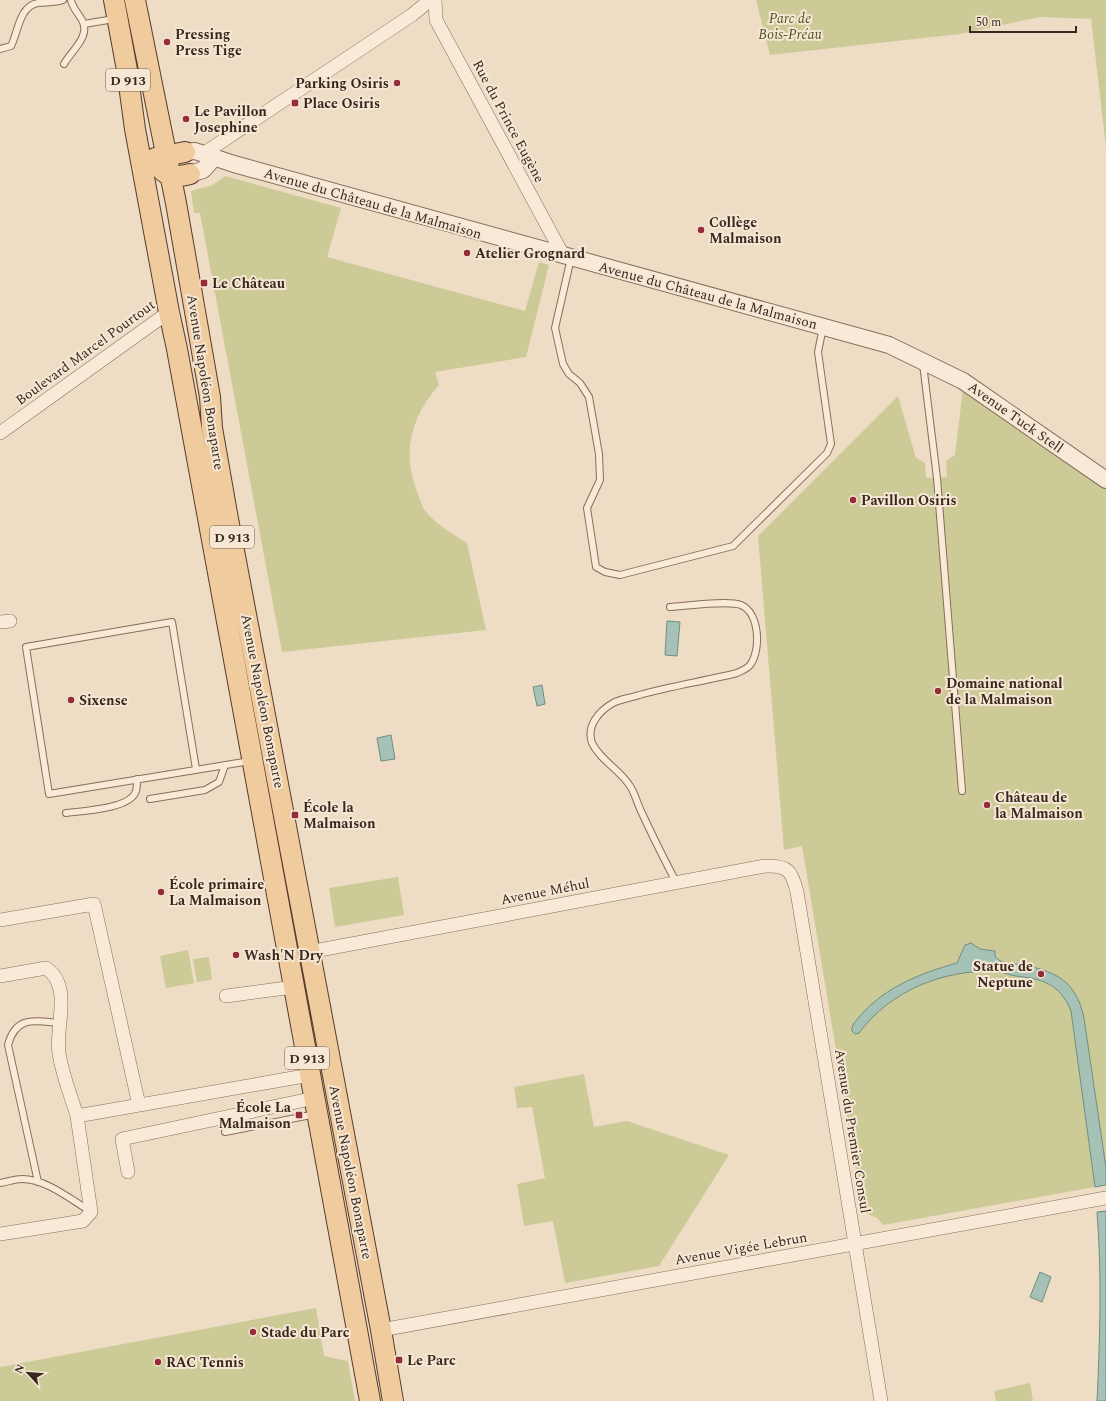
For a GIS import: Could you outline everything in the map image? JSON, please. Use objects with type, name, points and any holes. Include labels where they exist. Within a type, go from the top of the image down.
[{"type":"main road","name":"Avenue Napoléon Bonaparte","points":[[135,0],[177,156],[169,312],[370,1401]]},
{"type":"main road","name":"Avenue Napoléon Bonaparte","points":[[115,9],[127,70],[177,156]]},
{"type":"main road","points":[[177,156],[158,166],[180,175]]},
{"type":"main road","name":"Avenue Napoléon Bonaparte","points":[[180,175],[192,295],[210,397],[212,428],[393,1401]]},
{"type":"main road","points":[[169,312],[192,295]]},
{"type":"main road","name":"D 913","points":[[169,312],[177,315],[183,321],[201,415],[212,428]]},
{"type":"main road","points":[[316,1108],[328,1119],[340,1116]]},
{"type":"street","points":[[177,156],[412,15],[430,0]]},
{"type":"street","name":"Rue du Prince Eugène","points":[[435,0],[436,20],[567,257]]},
{"type":"street","points":[[177,156],[203,170],[180,175]]},
{"type":"street","name":"Avenue du Château de la Malmaison","points":[[177,156],[567,257],[889,345],[923,360]]},
{"type":"street","name":"Boulevard Marcel Pourtout","points":[[0,433],[169,312]]},
{"type":"street","name":"Avenue Tuck Stell","points":[[923,360],[963,380],[1106,480]]},
{"type":"street","name":"Avenue Méhul","points":[[309,952],[765,866],[778,865],[788,869]]},
{"type":"street","name":"Avenue du Premier Consul","points":[[788,869],[794,879],[797,892],[881,1401]]},
{"type":"street","points":[[0,920],[94,904],[139,1105]]},
{"type":"street","points":[[0,976],[46,968],[55,974],[60,989],[59,1053],[77,1116],[91,1212],[83,1221],[0,1234]]},
{"type":"street","points":[[226,996],[294,986]]},
{"type":"street","points":[[77,1116],[310,1076]]},
{"type":"street","points":[[128,1172],[122,1139],[316,1108]]},
{"type":"street","name":"Avenue Vigée Lebrun","points":[[381,1330],[1106,1198]]},
{"type":"lane","points":[[0,49],[11,46],[20,21],[28,9],[39,3],[63,0]]},
{"type":"lane","points":[[64,64],[84,34],[84,24],[71,0]]},
{"type":"lane","points":[[84,24],[115,9]]},
{"type":"lane","points":[[567,257],[555,328],[563,364],[569,374],[580,383],[589,398],[601,468],[600,480],[587,508],[588,519],[596,567],[605,572],[620,575],[733,546],[827,453],[831,444],[818,352],[823,327]]},
{"type":"lane","points":[[923,360],[937,478],[962,791]]},
{"type":"lane","points":[[670,607],[727,604],[741,605],[748,612],[757,627],[757,652],[750,666],[737,673],[614,702],[602,711],[593,722],[590,732],[592,743],[632,788],[640,809],[676,882]]},
{"type":"lane","points":[[196,769],[172,622],[26,647],[49,794],[252,761]]},
{"type":"lane","points":[[150,799],[205,790],[219,782],[224,765]]},
{"type":"lane","points":[[66,813],[122,805],[132,798],[136,792],[137,779]]},
{"type":"lane","points":[[38,1182],[8,1045],[11,1035],[21,1024],[30,1021],[60,1023]]},
{"type":"lane","points":[[225,1132],[316,1108]]},
{"type":"lane","points":[[0,1183],[22,1179],[38,1182],[60,1192],[91,1212]]},
{"type":"green space","name":"Parc de Bois-Préau","points":[[756,0],[1106,0],[1106,147],[1091,19],[1040,17],[960,34],[770,55]]},
{"type":"green space","points":[[225,176],[341,208],[327,257],[525,311],[539,262],[549,265],[526,357],[435,372],[439,385],[422,409],[412,434],[410,461],[416,489],[423,507],[428,514],[444,528],[467,543],[486,630],[282,652],[200,213],[194,213],[191,191],[213,185]]},
{"type":"green space","name":"Domaine national de la Malmaison","points":[[963,388],[1106,489],[1106,1185],[883,1225],[877,1218],[863,1212],[802,846],[784,850],[758,536],[898,396],[916,458],[925,463],[926,478],[947,477],[946,461],[955,455]]},
{"type":"green space","points":[[398,877],[404,915],[335,927],[329,888]]},
{"type":"green space","points":[[188,950],[194,983],[166,988],[160,956]]},
{"type":"green space","points":[[209,957],[212,980],[197,982],[193,959]]},
{"type":"green space","points":[[584,1074],[594,1127],[627,1121],[729,1155],[659,1266],[565,1283],[553,1221],[524,1226],[517,1184],[545,1178],[532,1107],[517,1108],[514,1087]]},
{"type":"green space","name":"Stade du Parc","points":[[316,1308],[324,1356],[348,1361],[355,1401],[0,1401],[0,1367]]},
{"type":"green space","points":[[1030,1383],[1033,1401],[996,1401],[994,1391]]},
{"type":"shaded area","points":[[667,621],[680,622],[677,656],[665,655]]},
{"type":"shaded area","points":[[542,685],[545,704],[537,706],[533,687]]},
{"type":"shaded area","points":[[391,735],[395,759],[381,761],[377,738]]},
{"type":"shaded area","points":[[971,943],[980,949],[995,951],[995,956],[1002,962],[1030,966],[1052,973],[1069,985],[1075,994],[1084,1018],[1106,1168],[1106,1185],[1095,1187],[1071,1011],[1062,995],[1050,984],[995,971],[956,974],[938,979],[902,994],[886,1005],[859,1033],[855,1034],[852,1031],[855,1021],[881,997],[904,982],[930,971],[957,963],[965,945]]},
{"type":"shaded area","points":[[1106,1211],[1106,1401],[1097,1401],[1100,1259],[1097,1212]]},
{"type":"shaded area","points":[[1040,1272],[1051,1277],[1042,1302],[1030,1297]]},
{"type":"place","name":"Pressing Press Tige","points":[[167,42]]},
{"type":"place","name":"Parking Osiris","points":[[397,83]]},
{"type":"place","name":"Place Osiris","points":[[295,103]]},
{"type":"place","name":"Le Pavillon Josephine","points":[[186,119]]},
{"type":"place","name":"Collège Malmaison","points":[[701,230]]},
{"type":"place","name":"Atelier Grognard","points":[[467,253]]},
{"type":"place","name":"Le Château","points":[[204,283]]},
{"type":"place","name":"Pavillon Osiris","points":[[853,500]]},
{"type":"place","name":"Domaine national de la Malmaison","points":[[938,691]]},
{"type":"place","name":"Sixense","points":[[71,700]]},
{"type":"place","name":"Château de la Malmaison","points":[[987,805]]},
{"type":"place","name":"École la Malmaison","points":[[295,815]]},
{"type":"place","name":"École primaire La Malmaison","points":[[161,892]]},
{"type":"place","name":"Wash'N Dry","points":[[236,955]]},
{"type":"place","name":"Statue de Neptune","points":[[1041,974]]},
{"type":"place","name":"École La Malmaison","points":[[299,1115]]},
{"type":"place","name":"Stade du Parc","points":[[253,1332]]},
{"type":"place","name":"Le Parc","points":[[399,1360]]},
{"type":"place","name":"RAC Tennis","points":[[158,1362]]}]
